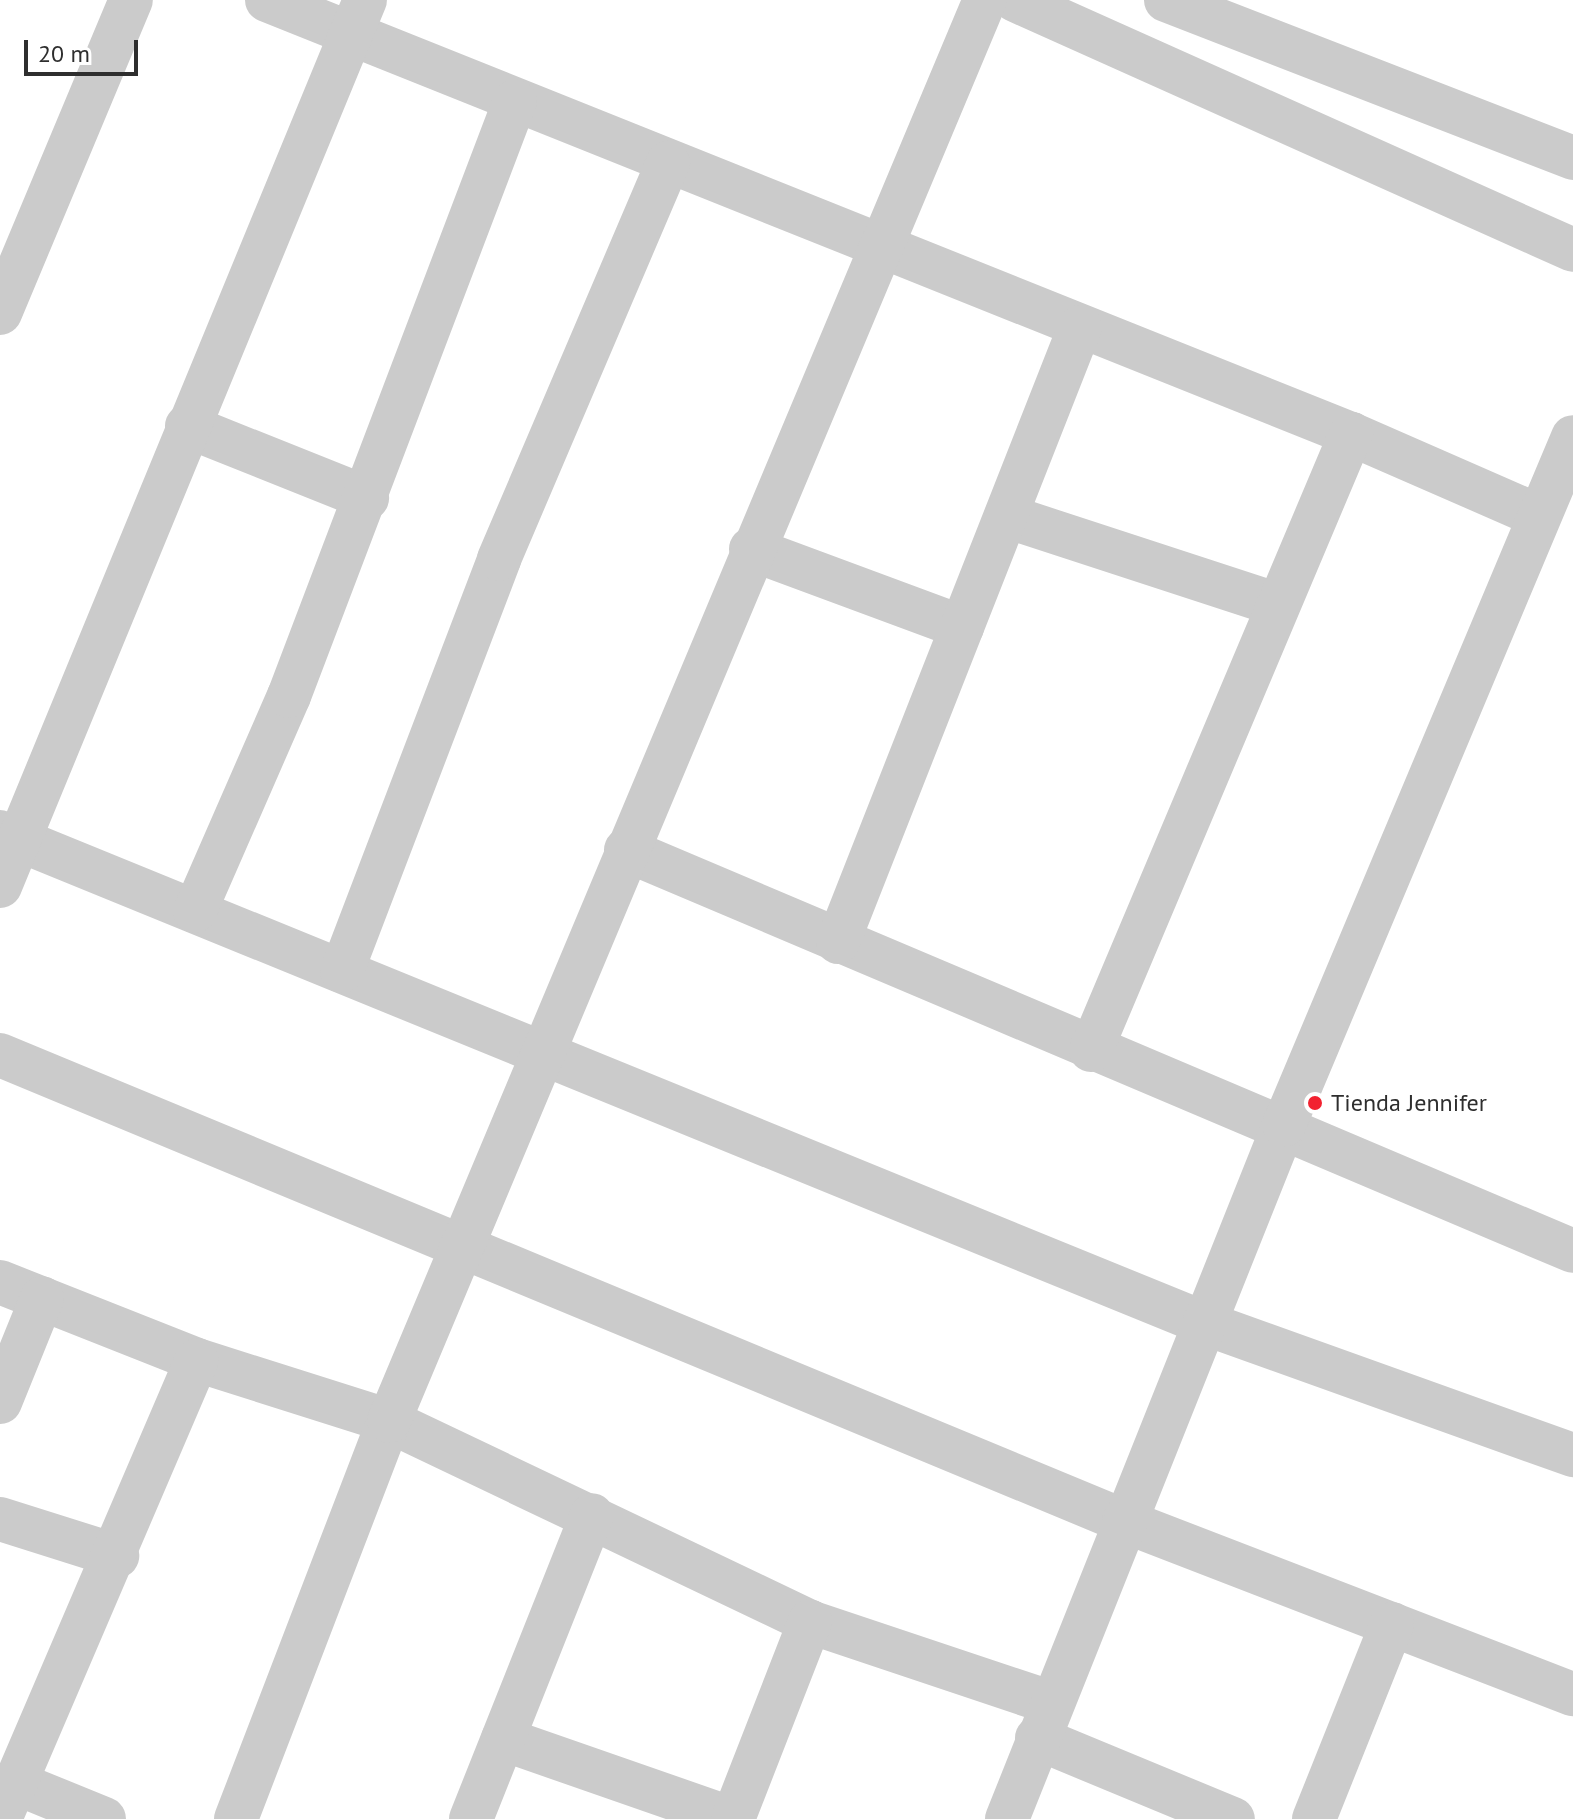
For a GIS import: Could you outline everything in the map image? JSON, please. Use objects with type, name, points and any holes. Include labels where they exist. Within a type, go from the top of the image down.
[{"type":"street","points":[[0,313],[131,0]]},
{"type":"street","points":[[267,0],[359,18],[515,101],[1351,434],[1539,516]]},
{"type":"street","points":[[236,1819],[389,1421],[463,1250],[877,246],[985,0]]},
{"type":"street","points":[[1015,0],[1573,250]]},
{"type":"street","points":[[1166,0],[1573,158]]},
{"type":"street","points":[[0,886],[9,835],[187,426],[359,18]]},
{"type":"street","points":[[195,911],[367,498],[515,101]]},
{"type":"street","points":[[342,971],[499,559],[668,162]]},
{"type":"street","points":[[838,942],[1080,327]]},
{"type":"street","points":[[187,426],[367,498]]},
{"type":"street","points":[[1091,1050],[1351,434]]},
{"type":"street","points":[[1007,1819],[1043,1720],[1284,1125],[1573,437]]},
{"type":"street","points":[[1006,516],[1278,605]]},
{"type":"street","points":[[751,549],[962,627]]},
{"type":"street","points":[[9,835],[1204,1323],[1573,1455]]},
{"type":"street","points":[[626,850],[1091,1050],[1284,1125],[1573,1251]]},
{"type":"street","points":[[0,1055],[463,1250],[1124,1521],[1573,1694]]},
{"type":"street","points":[[0,1282],[197,1360],[389,1421],[592,1515],[810,1622],[1043,1720],[1233,1819]]},
{"type":"street","points":[[0,1402],[42,1298]]},
{"type":"street","points":[[104,1819],[8,1801],[117,1556],[197,1360]]},
{"type":"street","points":[[471,1819],[592,1515]]},
{"type":"street","points":[[0,1519],[117,1556]]},
{"type":"street","points":[[503,1739],[733,1819],[810,1622]]},
{"type":"street","points":[[1314,1819],[1392,1624]]},
{"type":"place","name":"Tienda Jennifer","points":[[1315,1103]]}]
